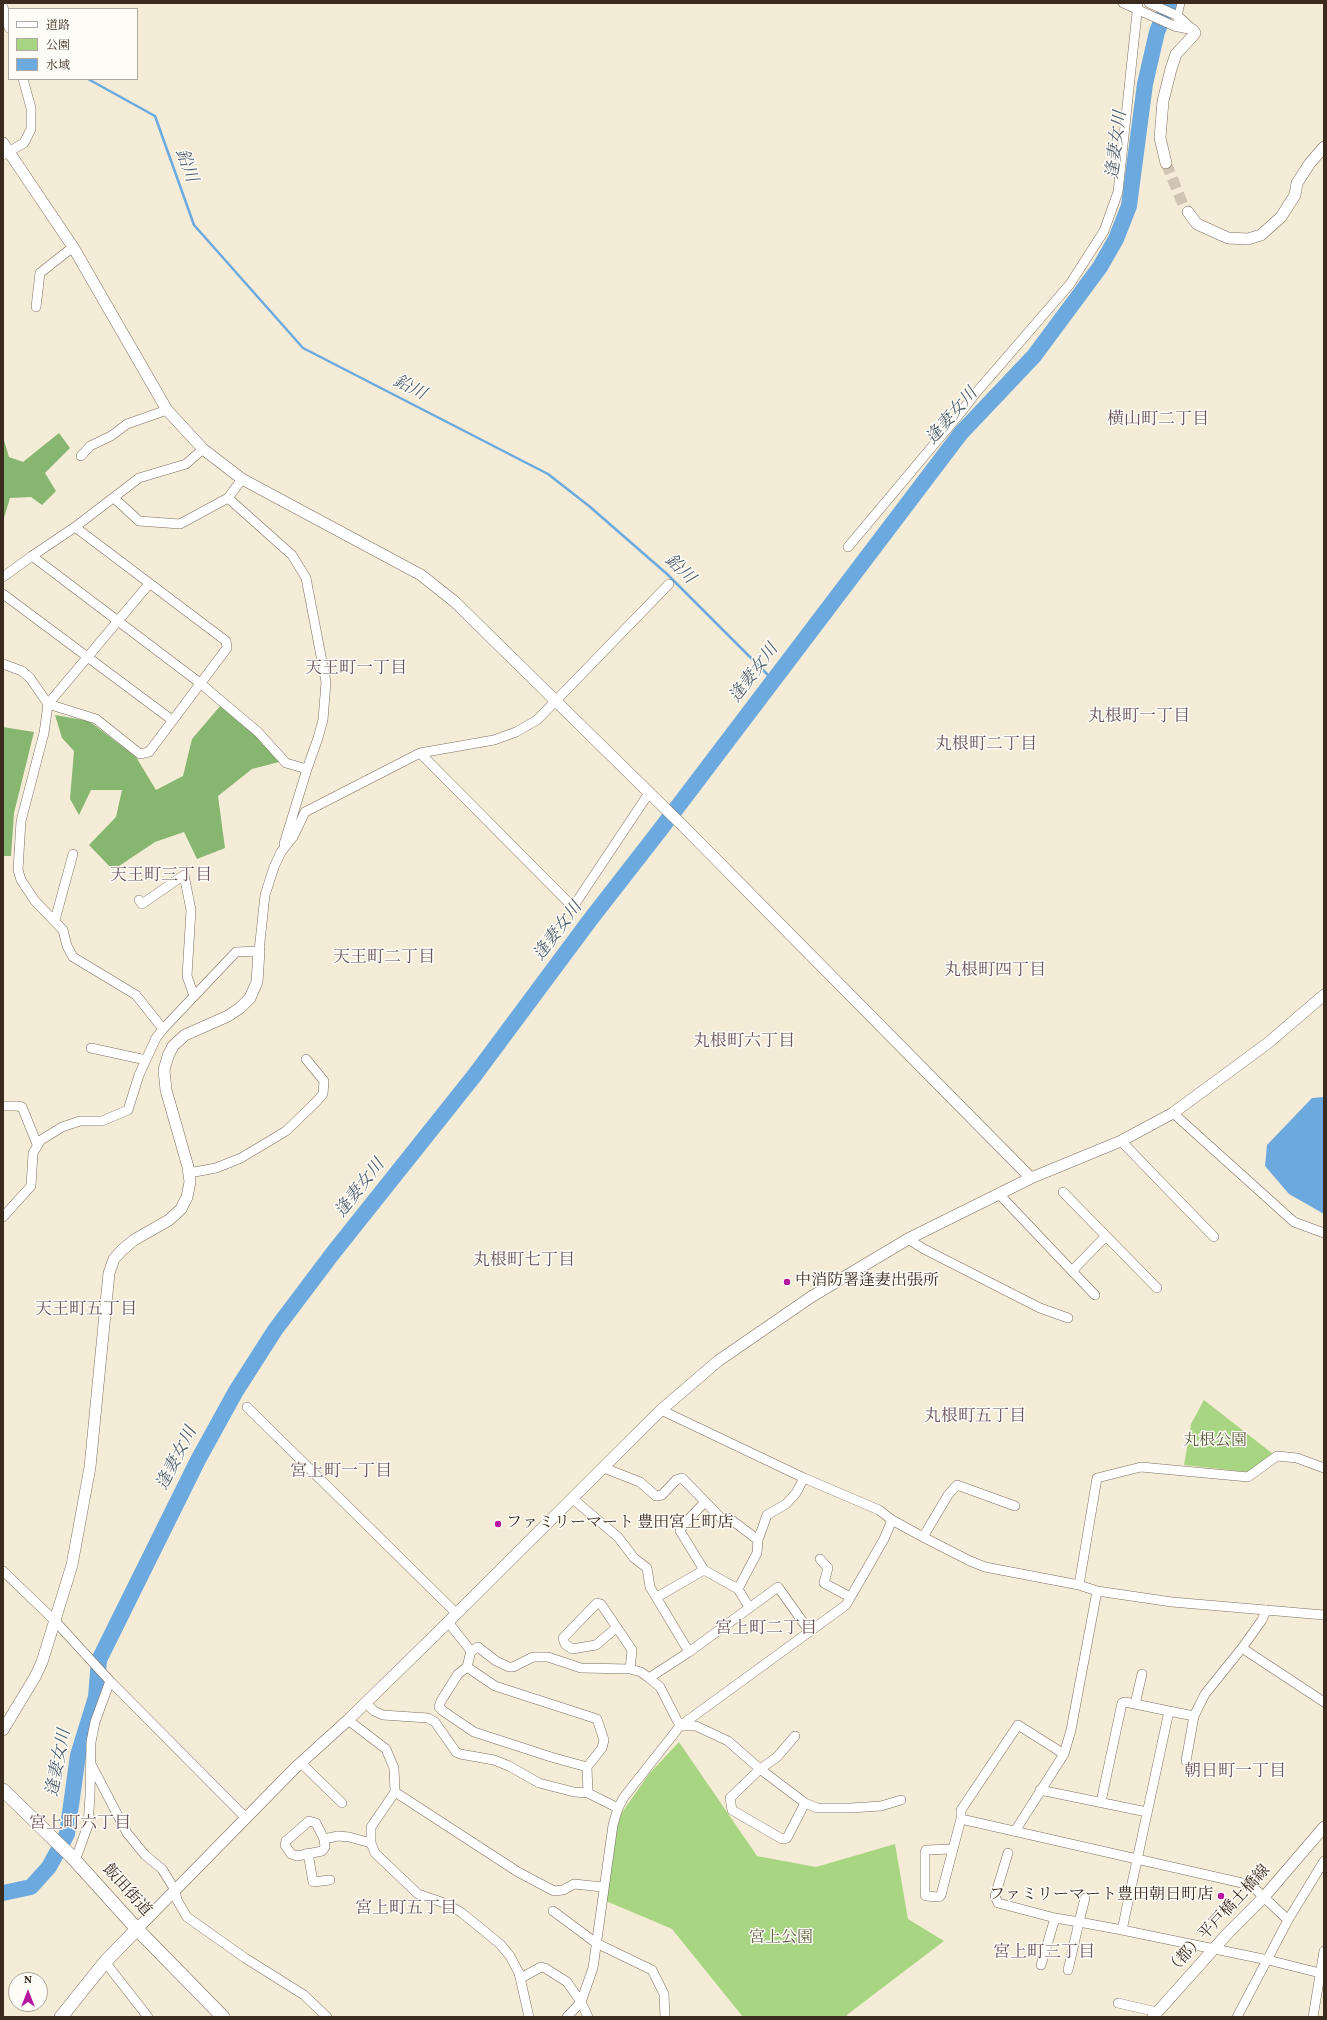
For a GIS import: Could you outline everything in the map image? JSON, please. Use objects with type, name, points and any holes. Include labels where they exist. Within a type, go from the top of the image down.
[{"type":"main road","name":"飯田街道","points":[[3,1790],[73,1859],[137,1929],[223,2017]]},
{"type":"main road","points":[[63,2016],[105,1962],[137,1929]]},
{"type":"street","points":[[1123,3],[1140,8],[1174,26],[1193,30]]},
{"type":"street","points":[[1149,3],[1176,15],[1195,33],[1176,54],[1163,102],[1160,138],[1166,163]]},
{"type":"street","points":[[1174,26],[1176,15],[1181,3]]},
{"type":"street","points":[[3,7],[8,24]]},
{"type":"street","points":[[848,547],[975,394],[1070,284],[1104,232],[1118,192],[1140,8]]},
{"type":"street","points":[[23,80],[31,108],[31,129],[24,143],[5,150],[73,247],[167,410],[203,449],[242,480],[421,575],[455,602],[683,826],[1032,1178]]},
{"type":"street","points":[[1188,212],[1197,224],[1228,238],[1248,239],[1261,234],[1281,218],[1295,195],[1297,183],[1310,163],[1324,147]]},
{"type":"street","points":[[36,307],[40,273],[73,247]]},
{"type":"street","points":[[81,456],[90,446],[111,436],[127,424],[167,410]]},
{"type":"street","points":[[3,577],[75,527],[139,478],[186,464],[203,449]]},
{"type":"street","points":[[114,498],[139,521],[180,524],[228,498],[242,480]]},
{"type":"street","points":[[228,498],[292,555],[306,578],[326,682],[323,720],[282,852]]},
{"type":"street","points":[[3,664],[22,671],[30,678],[48,704],[96,719],[140,754],[149,752],[227,648],[226,642],[75,527]]},
{"type":"street","points":[[32,556],[200,683],[258,732],[286,763],[307,769]]},
{"type":"street","points":[[149,584],[48,704],[44,733],[21,821],[18,870],[21,880],[35,901],[63,930],[67,946],[73,956],[136,995],[163,1029]]},
{"type":"street","points":[[3,1730],[35,1677],[42,1662],[72,1565],[84,1505],[109,1273],[114,1259],[122,1250],[134,1240],[169,1220],[181,1209],[187,1197],[190,1182],[166,1090],[164,1070],[168,1056],[173,1046],[185,1035],[228,1016],[240,1008],[250,998],[257,982],[265,895],[274,867],[282,852],[293,837],[305,812],[420,753],[494,740],[516,732],[537,720],[557,702],[669,584]]},
{"type":"street","points":[[3,594],[172,720]]},
{"type":"street","points":[[420,753],[573,907],[653,797]]},
{"type":"street","points":[[55,920],[73,854]]},
{"type":"street","points":[[139,900],[142,904],[184,875],[191,910],[187,976],[194,996]]},
{"type":"street","points":[[3,1217],[31,1186],[33,1153],[37,1144],[62,1127],[80,1121],[102,1121],[128,1110],[139,1075],[163,1029],[236,952],[259,951]]},
{"type":"street","points":[[137,1929],[300,1763],[366,1703],[661,1410],[718,1361],[811,1297],[908,1239],[1032,1178],[1121,1141],[1173,1113],[1268,1043],[1324,995]]},
{"type":"street","points":[[91,1048],[146,1060]]},
{"type":"street","points":[[188,1173],[216,1168],[241,1158],[286,1131],[316,1102],[323,1094],[324,1081],[306,1058]]},
{"type":"street","points":[[3,1106],[22,1107],[37,1144]]},
{"type":"street","points":[[1173,1113],[1294,1222],[1324,1233]]},
{"type":"street","points":[[1121,1141],[1214,1237]]},
{"type":"street","points":[[1063,1192],[1157,1288]]},
{"type":"street","points":[[1000,1195],[1095,1295]]},
{"type":"street","points":[[1072,1271],[1106,1236]]},
{"type":"street","points":[[908,1239],[924,1249],[1040,1308],[1068,1318]]},
{"type":"street","points":[[247,1407],[456,1613]]},
{"type":"street","points":[[661,1410],[804,1478],[879,1510],[892,1520],[923,1537],[970,1561],[985,1566],[1079,1585],[1097,1591],[1187,1604],[1324,1616]]},
{"type":"street","points":[[1079,1585],[1098,1478],[1141,1468],[1248,1477],[1277,1456],[1297,1458],[1324,1468]]},
{"type":"street","points":[[604,1468],[640,1482],[656,1496],[662,1495],[676,1480],[682,1478],[721,1518],[729,1518],[758,1540]]},
{"type":"street","points":[[738,1589],[757,1552],[758,1540],[767,1515],[786,1504],[796,1493],[804,1478]]},
{"type":"street","points":[[923,1537],[948,1495],[957,1485],[1015,1506]]},
{"type":"street","points":[[573,1499],[618,1537],[634,1558],[647,1568],[650,1587],[689,1652]]},
{"type":"street","points":[[705,1502],[683,1525],[680,1531],[704,1570],[738,1589],[750,1607]]},
{"type":"street","points":[[568,2017],[581,2002],[593,1968],[603,1887],[618,1808],[624,1797],[680,1726],[846,1605],[884,1539],[892,1520]]},
{"type":"street","points":[[820,1559],[828,1568],[824,1583],[850,1597]]},
{"type":"street","points":[[657,1598],[704,1570]]},
{"type":"street","points":[[3,1571],[55,1621],[109,1679],[246,1818]]},
{"type":"street","points":[[648,1678],[689,1652],[778,1586],[810,1632]]},
{"type":"street","points":[[1015,1831],[1064,1754],[1071,1730],[1097,1591]]},
{"type":"street","points":[[616,1628],[596,1646],[572,1648],[565,1644],[563,1638],[597,1603],[600,1604],[632,1650],[630,1669]]},
{"type":"street","points":[[1186,1761],[1194,1716],[1205,1694],[1242,1648],[1262,1620],[1266,1610]]},
{"type":"street","points":[[448,1622],[471,1651]]},
{"type":"street","points":[[587,1767],[474,1732],[443,1712],[439,1707],[441,1701],[458,1674],[467,1667],[471,1651],[478,1647],[496,1661],[509,1667],[513,1667],[533,1657],[548,1657],[581,1668],[630,1669],[641,1672],[660,1687],[680,1726]]},
{"type":"street","points":[[1242,1648],[1324,1702]]},
{"type":"street","points":[[467,1667],[495,1686],[597,1719],[604,1740],[602,1748],[587,1767],[588,1793]]},
{"type":"street","points":[[1135,1704],[1142,1674]]},
{"type":"street","points":[[73,1859],[88,1825],[91,1742],[95,1722],[109,1679]]},
{"type":"street","points":[[1102,1802],[1120,1707],[1125,1702],[1194,1716]]},
{"type":"street","points":[[366,1703],[374,1711],[383,1715],[428,1718],[435,1722],[456,1752],[460,1754],[494,1760],[509,1766],[539,1783],[574,1792],[588,1793],[618,1808]]},
{"type":"street","points":[[1122,1930],[1139,1859],[1169,1711]]},
{"type":"street","points":[[348,1720],[389,1752],[396,1776],[395,1792],[370,1827],[370,1843],[375,1853],[418,1894],[447,1904],[485,1930],[510,1956],[521,1978],[529,2017]]},
{"type":"street","points":[[953,1849],[926,1850],[926,1896],[939,1897],[941,1895],[961,1819],[961,1810],[1018,1725],[1064,1754]]},
{"type":"street","points":[[680,1726],[696,1726],[728,1741],[760,1769],[805,1803],[817,1808],[881,1806],[901,1800]]},
{"type":"street","points":[[795,1736],[777,1757],[760,1769],[730,1798],[732,1810],[782,1839],[787,1838],[805,1803]]},
{"type":"street","points":[[300,1763],[342,1803]]},
{"type":"street","points":[[91,1764],[132,1839],[145,1855],[162,1869],[176,1890],[177,1900],[186,1917],[245,1958],[304,1994],[327,2017]]},
{"type":"street","points":[[1040,1790],[1148,1812]]},
{"type":"street","points":[[395,1792],[518,1872],[554,1891],[563,1890],[574,1884],[603,1887]]},
{"type":"street","points":[[961,1819],[1251,1885],[1288,1920]]},
{"type":"street","points":[[309,1821],[316,1823],[324,1839],[325,1847],[322,1851],[294,1856],[287,1850],[286,1841],[309,1821]]},
{"type":"street","name":"（都）平戸橋土橋線","points":[[1155,2015],[1264,1896],[1324,1827]]},
{"type":"street","points":[[324,1839],[338,1836],[349,1837],[370,1843]]},
{"type":"street","points":[[308,1853],[313,1882],[330,1880]]},
{"type":"street","points":[[1008,1853],[995,1896],[998,1903],[1055,1918],[1268,1960],[1322,1974]]},
{"type":"street","points":[[1238,2017],[1288,1920],[1324,1860]]},
{"type":"street","points":[[1068,1970],[1085,1898]]},
{"type":"street","points":[[553,1911],[596,1943],[652,1970],[664,1994],[665,2017]]},
{"type":"street","points":[[1041,1965],[1055,1918]]},
{"type":"street","points":[[1313,2017],[1322,1974],[1324,1951]]},
{"type":"street","points":[[105,1962],[148,2017]]},
{"type":"street","points":[[521,1978],[541,1967],[545,1968],[567,1982],[581,2002],[588,2017]]},
{"type":"street","points":[[1118,2003],[1155,2015]]},
{"type":"green space","points":[[59,433],[70,448],[45,473],[56,491],[42,505],[31,497],[10,498],[3,521],[3,437],[9,457],[23,462]]},
{"type":"green space","points":[[221,705],[258,734],[279,762],[252,769],[218,796],[225,848],[197,859],[184,832],[155,842],[113,870],[89,845],[116,817],[122,790],[91,790],[79,815],[70,799],[74,751],[62,738],[55,715],[89,721],[136,757],[156,790],[183,776],[192,739]]},
{"type":"green space","points":[[3,727],[34,732],[14,813],[11,856],[3,856]]},
{"type":"green space","name":"丸根公園","points":[[1204,1400],[1273,1454],[1248,1472],[1184,1465],[1191,1424]]},
{"type":"green space","name":"宮上公園","points":[[679,1742],[757,1856],[816,1867],[895,1844],[908,1919],[944,1941],[846,2017],[743,2017],[672,1929],[606,1901],[618,1818],[649,1774]]},
{"type":"water","points":[[1324,1097],[1324,1214],[1289,1194],[1265,1166],[1267,1145],[1312,1098]]},
{"type":"waterway","name":"逢妻女川","points":[[3,1893],[31,1887],[49,1867],[67,1834],[78,1755],[96,1697],[99,1660],[198,1460],[236,1391],[275,1330],[333,1253],[474,1076],[590,920],[961,433],[1034,356],[1100,267],[1116,239],[1129,206],[1145,84],[1157,32],[1166,9],[1171,3]]},
{"type":"waterway","name":"鉛川","points":[[90,80],[155,116],[194,225],[303,348],[548,474],[589,506],[667,574],[774,681]]},
{"type":"tunnel","points":[[1166,163],[1184,207],[1188,212]]},
{"type":"place","name":"中消防署逢妻出張所","points":[[787,1282]]},
{"type":"place","name":"ファミリーマート 豊田宮上町店","points":[[498,1524]]},
{"type":"place","name":"ファミリーマート豊田朝日町店","points":[[1221,1896]]},
{"type":"district","name":"横山町二丁目","points":[[1158,421]]},
{"type":"district","name":"天王町一丁目","points":[[356,670]]},
{"type":"district","name":"丸根町一丁目","points":[[1139,718]]},
{"type":"district","name":"丸根町二丁目","points":[[986,746]]},
{"type":"district","name":"天王町三丁目","points":[[161,877]]},
{"type":"district","name":"天王町二丁目","points":[[384,959]]},
{"type":"district","name":"丸根町四丁目","points":[[995,972]]},
{"type":"district","name":"丸根町六丁目","points":[[744,1043]]},
{"type":"district","name":"丸根町七丁目","points":[[524,1262]]},
{"type":"district","name":"天王町五丁目","points":[[86,1311]]},
{"type":"district","name":"丸根町五丁目","points":[[975,1418]]},
{"type":"district","name":"宮上町一丁目","points":[[341,1473]]},
{"type":"district","name":"宮上町二丁目","points":[[766,1630]]},
{"type":"district","name":"朝日町一丁目","points":[[1235,1773]]},
{"type":"district","name":"宮上町六丁目","points":[[80,1825]]},
{"type":"district","name":"宮上町五丁目","points":[[406,1910]]},
{"type":"district","name":"宮上町三丁目","points":[[1044,1954]]}]
